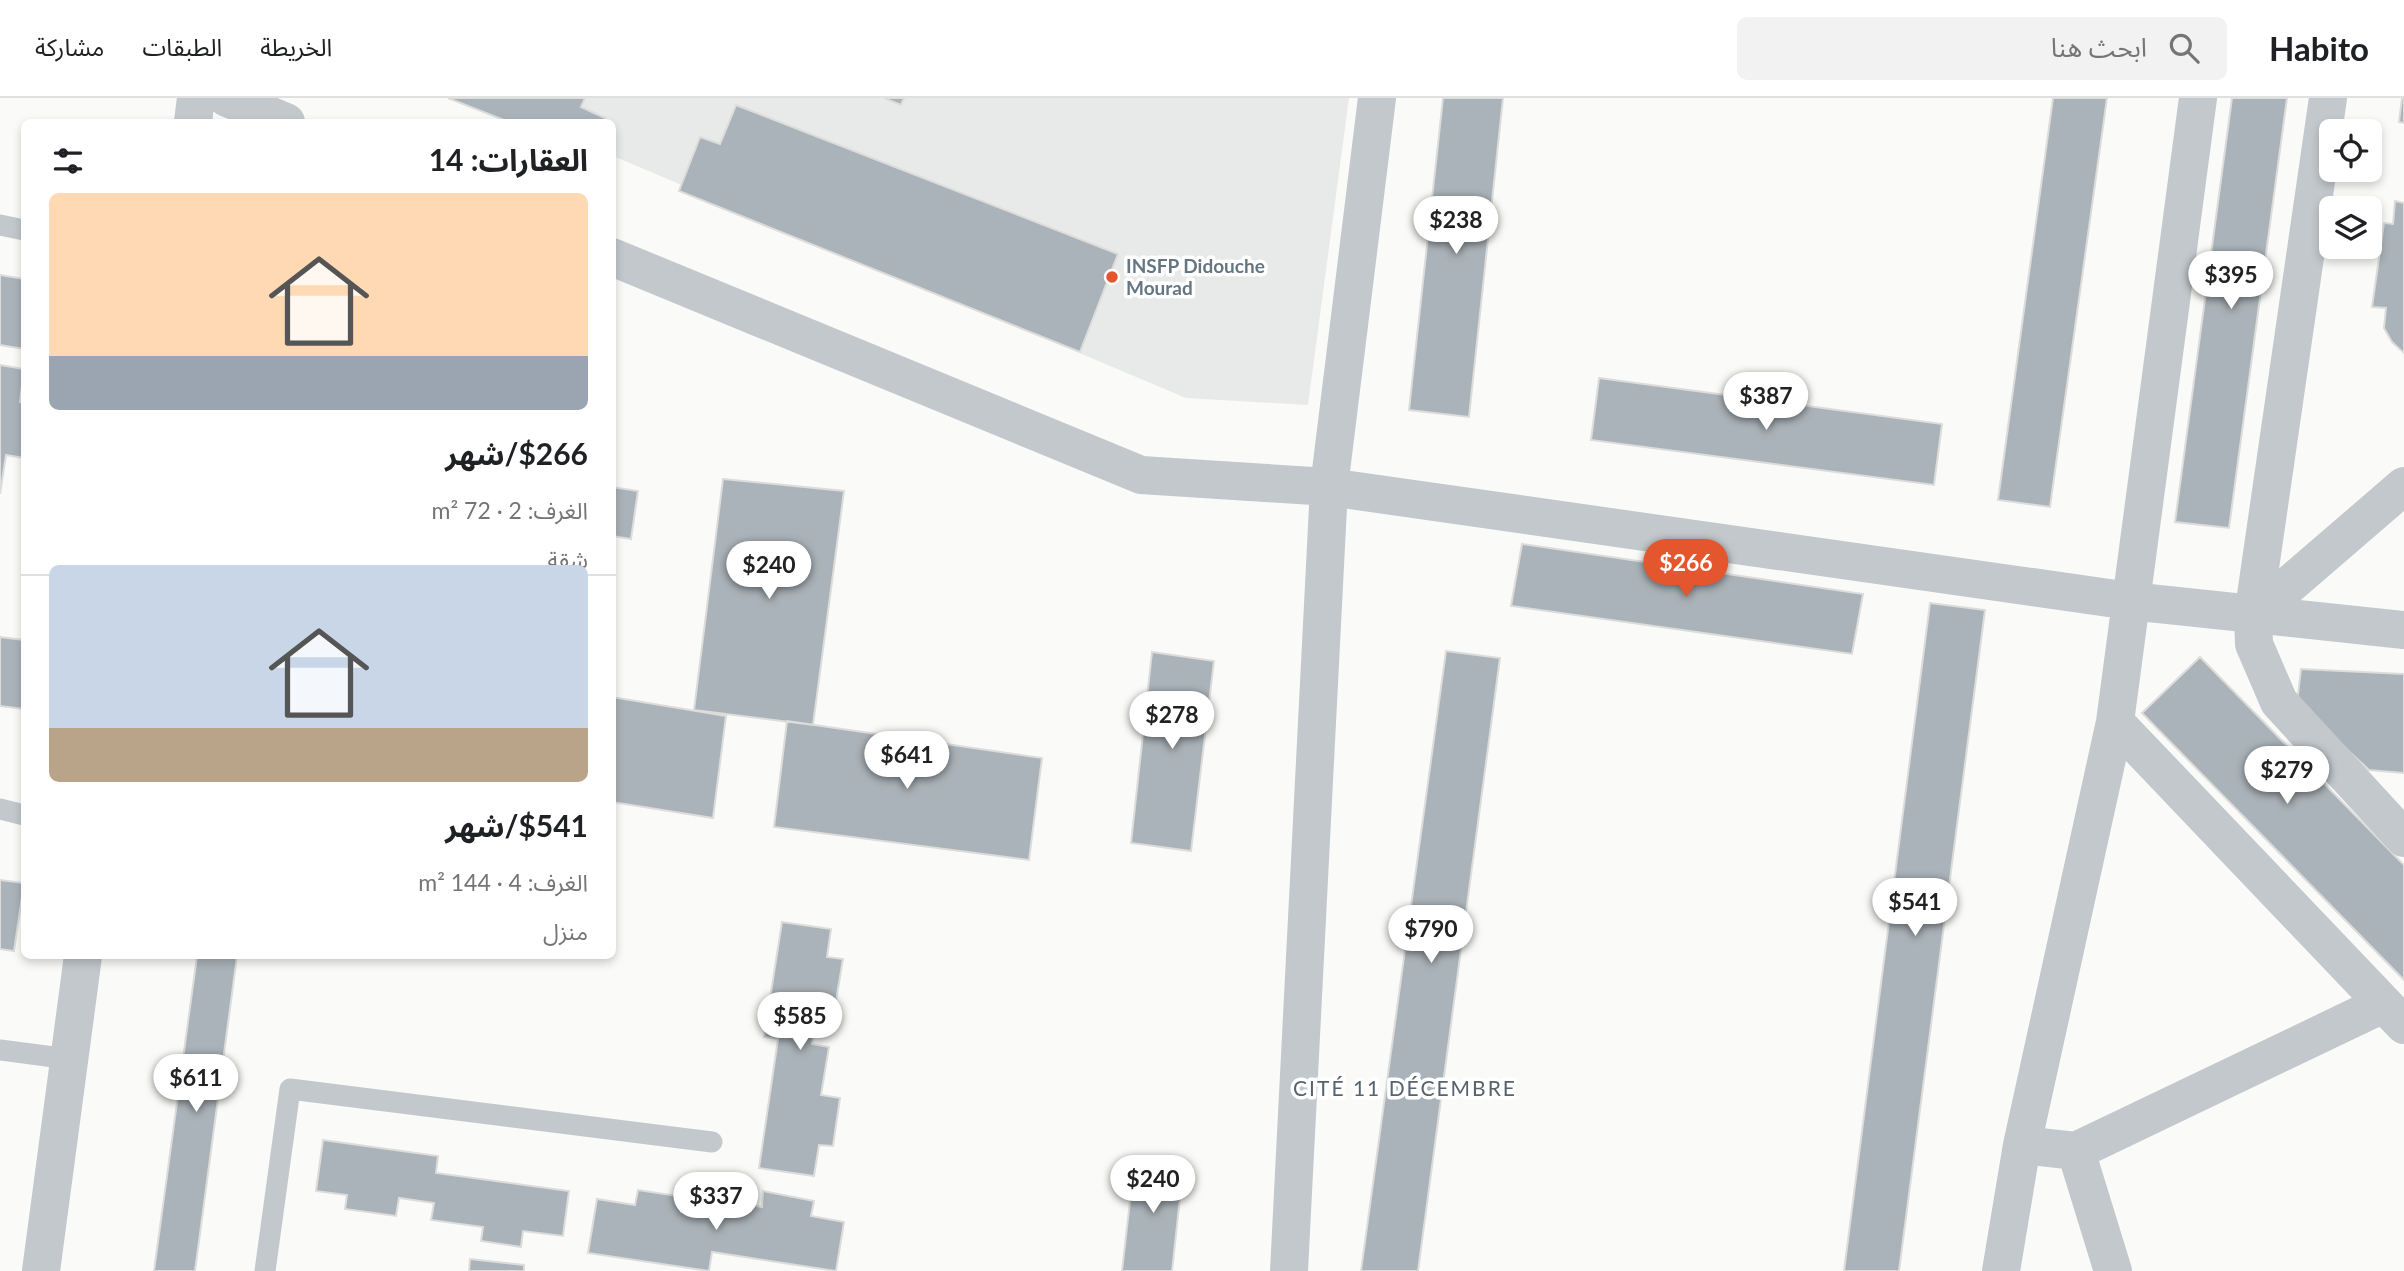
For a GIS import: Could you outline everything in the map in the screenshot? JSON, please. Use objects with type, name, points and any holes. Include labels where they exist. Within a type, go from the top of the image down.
[{"type":"street","points":[[194,119],[197,98]]},
{"type":"street","points":[[226,98],[278,119]]},
{"type":"street","points":[[1289,1271],[1329,487],[1377,98]]},
{"type":"street","points":[[2001,1271],[2022,1144],[2115,722],[2198,98]]},
{"type":"street","points":[[2328,98],[2253,616],[2253,644],[2279,702],[2404,838]]},
{"type":"street","points":[[616,259],[1141,475],[1329,487],[2130,601],[2404,630]]},
{"type":"street","points":[[2253,616],[2404,486]]},
{"type":"street","points":[[2022,1144],[2076,1151],[2393,1015],[2115,722]]},
{"type":"street","points":[[2366,796],[2404,798]]},
{"type":"street","points":[[41,1271],[83,959]]},
{"type":"street","points":[[2076,1151],[2113,1271]]},
{"type":"lane","points":[[0,225],[21,229]]},
{"type":"lane","points":[[0,809],[21,814]]},
{"type":"lane","points":[[0,1050],[69,1059]]},
{"type":"lane","points":[[265,1271],[290,1089],[712,1142]]},
{"type":"shaded area","name":"INSFP Didouche Mourad","points":[[476,98],[1349,98],[1308,405],[1186,398],[616,157],[616,119],[527,119]]},
{"type":"building","points":[[448,98],[585,98],[581,107],[605,118],[604,119],[501,119]]},
{"type":"building","points":[[884,98],[904,98],[901,105]]},
{"type":"building","points":[[1443,98],[1503,98],[1469,417],[1409,410]]},
{"type":"building","points":[[2053,98],[2107,98],[2050,507],[1998,500]]},
{"type":"building","points":[[2232,98],[2287,98],[2229,528],[2175,522]]},
{"type":"building","points":[[2404,98],[2404,123],[2399,122]]},
{"type":"building","points":[[736,105],[1118,254],[1080,352],[679,191],[700,137],[720,144]]},
{"type":"building","points":[[2395,201],[2404,203],[2404,353],[2392,342],[2384,328],[2386,308],[2372,307],[2379,259],[2382,259],[2384,223],[2393,224]]},
{"type":"building","points":[[0,275],[21,278],[21,348],[0,345]]},
{"type":"building","points":[[0,365],[21,368],[21,458],[6,455],[0,494]]},
{"type":"building","points":[[1599,378],[1942,424],[1934,485],[1591,440]]},
{"type":"building","points":[[723,479],[844,491],[813,725],[694,710]]},
{"type":"building","points":[[616,488],[638,491],[631,539],[616,537]]},
{"type":"building","points":[[1522,544],[1863,594],[1852,654],[1511,606]]},
{"type":"building","points":[[1930,603],[1985,610],[1899,1271],[1844,1271]]},
{"type":"building","points":[[0,637],[21,640],[21,709],[0,706]]},
{"type":"building","points":[[1446,651],[1500,658],[1418,1271],[1361,1271]]},
{"type":"building","points":[[1152,652],[1214,661],[1191,851],[1131,843]]},
{"type":"building","points":[[2200,657],[2404,865],[2404,980],[2142,713]]},
{"type":"building","points":[[2301,669],[2404,674],[2404,773],[2369,770],[2297,703]]},
{"type":"building","points":[[616,698],[726,716],[713,818],[616,803]]},
{"type":"building","points":[[787,721],[1042,758],[1029,860],[774,827]]},
{"type":"building","points":[[0,880],[21,883],[21,903],[14,951],[0,949]]},
{"type":"building","points":[[782,922],[831,929],[827,957],[843,959],[835,1007],[818,1005],[812,1044],[829,1047],[821,1095],[840,1098],[833,1146],[819,1145],[814,1176],[759,1168],[778,1039],[764,1037]]},
{"type":"building","points":[[197,959],[237,959],[195,1271],[154,1271]]},
{"type":"building","points":[[323,1140],[438,1156],[436,1173],[569,1191],[563,1236],[523,1231],[521,1247],[481,1241],[483,1227],[431,1220],[434,1203],[399,1198],[396,1216],[345,1209],[347,1195],[316,1191]]},
{"type":"building","points":[[1135,1157],[1184,1161],[1172,1271],[1122,1271]]},
{"type":"building","points":[[638,1190],[684,1197],[681,1212],[713,1217],[717,1199],[762,1207],[763,1191],[814,1201],[811,1216],[844,1222],[836,1271],[712,1252],[709,1271],[588,1253],[597,1199],[635,1205]]},
{"type":"building","points":[[470,1259],[524,1265],[524,1271],[469,1271]]},
{"type":"place","name":"INSFP Didouche Mourad","points":[[1112,277]]},
{"type":"district","name":"CITÉ 11 DÉCEMBRE","points":[[1405,1089]]}]
